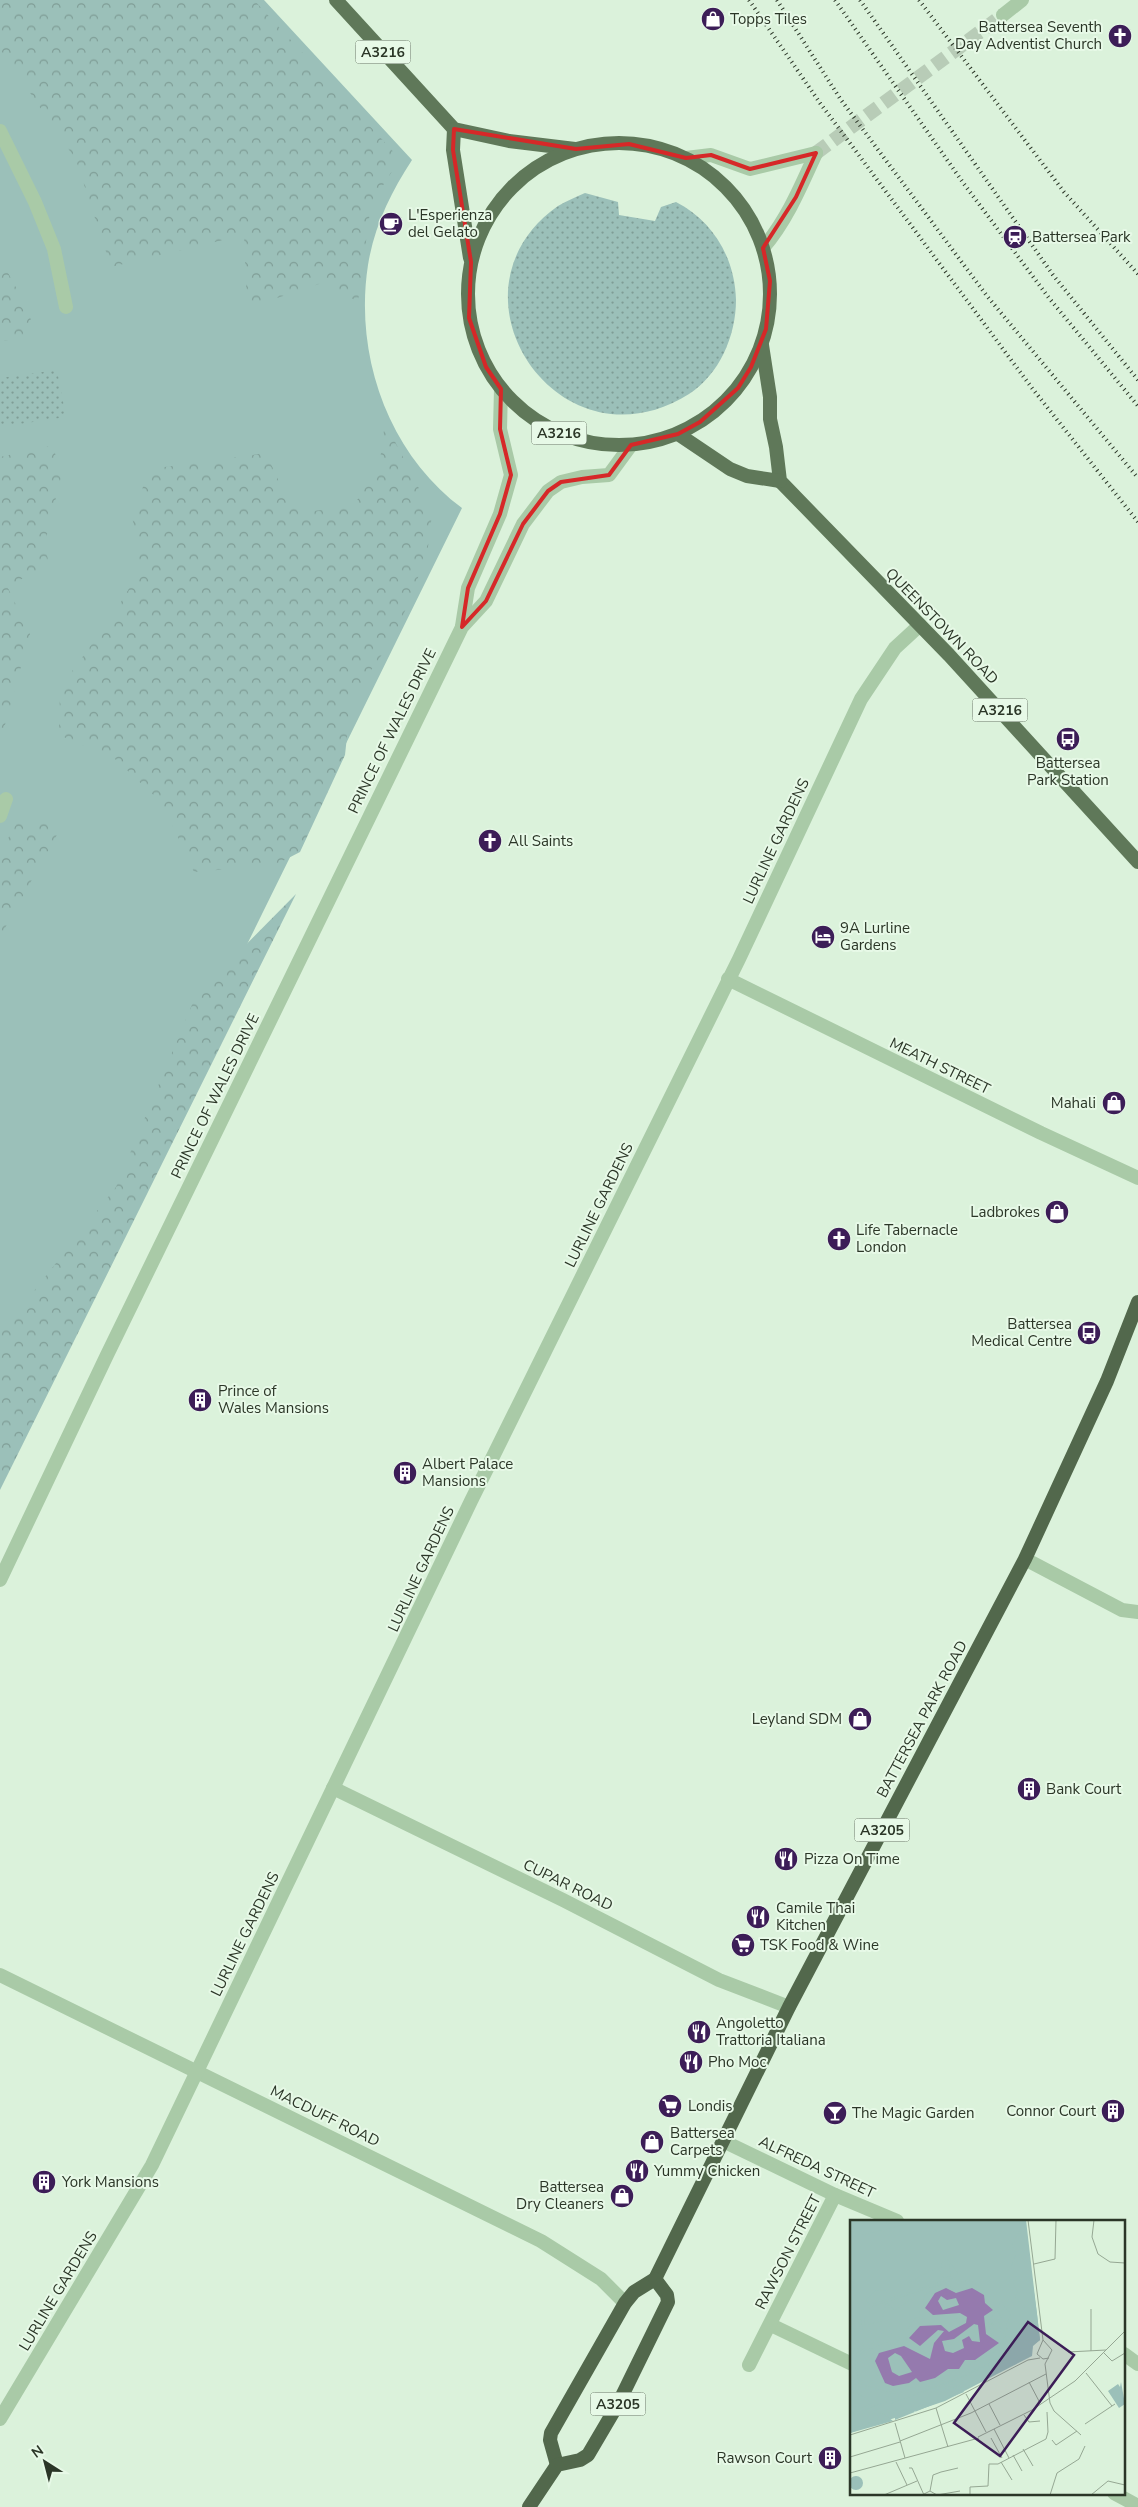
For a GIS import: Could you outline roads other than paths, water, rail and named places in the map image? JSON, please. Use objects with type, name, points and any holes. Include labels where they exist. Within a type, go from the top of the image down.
[{"type":"highway","name":"BATTERSEA PARK ROAD","points":[[655,2279],[789,2007],[1025,1559],[1107,1381],[1138,1302]]},
{"type":"highway","name":"A3205","points":[[655,2279],[667,2294],[668,2302],[618,2404],[588,2455],[580,2460],[557,2465],[550,2440],[551,2433],[625,2303],[634,2292],[655,2279]]},
{"type":"highway","points":[[530,2507],[557,2465]]},
{"type":"main road","name":"A3216","points":[[336,0],[454,129],[509,141],[576,149]]},
{"type":"main road","name":"A3216","points":[[454,129],[453,150],[471,262]]},
{"type":"main road","name":"A3216","points":[[611,143],[629,144],[665,151],[686,158],[707,171],[725,187],[750,219],[763,248],[770,281],[770,296],[766,329],[752,367],[738,388],[720,407],[700,422],[678,434],[647,443],[607,445],[582,441],[559,433],[537,422],[518,407],[501,389],[486,367],[476,344],[469,318],[468,290],[471,262],[486,223],[505,195],[523,177],[544,163],[576,149],[611,143]]},
{"type":"main road","name":"A3216","points":[[762,344],[770,397],[770,418],[780,481]]},
{"type":"main road","points":[[678,434],[730,469],[747,476],[780,481]]},
{"type":"main road","name":"QUEENSTOWN ROAD","points":[[780,481],[920,625],[1051,765],[1138,862]]},
{"type":"street","points":[[1003,15],[1022,0]]},
{"type":"street","points":[[0,131],[35,202],[54,248],[66,308]]},
{"type":"street","points":[[686,158],[711,155],[750,169],[816,153],[796,197],[776,233],[763,248]]},
{"type":"street","name":"PRINCE OF WALES DRIVE","points":[[462,627],[468,588],[500,514],[511,475],[500,429],[501,389]]},
{"type":"street","name":"PRINCE OF WALES DRIVE","points":[[0,1580],[116,1337],[462,627],[486,601],[523,524],[548,491],[560,482],[582,477],[609,475],[631,445]]},
{"type":"street","name":"LURLINE GARDENS","points":[[0,2419],[152,2165],[471,1501],[728,979],[861,699],[894,648],[920,625]]},
{"type":"street","points":[[0,816],[6,799]]},
{"type":"street","name":"MEATH STREET","points":[[728,979],[1058,1142],[1138,1178]]},
{"type":"street","points":[[1025,1559],[1122,1610],[1138,1612]]},
{"type":"street","name":"CUPAR ROAD","points":[[333,1788],[563,1900],[719,1980],[789,2007]]},
{"type":"street","name":"MACDUFF ROAD","points":[[0,1975],[541,2241],[601,2279],[625,2303]]},
{"type":"street","name":"ALFREDA STREET","points":[[723,2141],[835,2195],[895,2220]]},
{"type":"street","name":"RAWSON STREET","points":[[749,2365],[835,2195]]},
{"type":"street","name":"RAWSON STREET","points":[[771,2324],[850,2363]]},
{"type":"street","points":[[1126,2355],[1138,2364]]},
{"type":"street","points":[[1116,2494],[1138,2505]]},
{"type":"tunnel","points":[[816,153],[1003,15]]},
{"type":"railway","points":[[749,0],[820,103],[1032,388],[1138,522]]},
{"type":"railway","points":[[777,0],[841,100],[987,296],[1138,478]]},
{"type":"railway","points":[[835,0],[964,184],[1049,298],[1138,406]]},
{"type":"railway","points":[[860,0],[1053,275],[1138,380]]},
{"type":"railway","points":[[919,0],[1064,192],[1138,274]]},
{"type":"place","name":"Topps Tiles","points":[[713,19]]},
{"type":"place","name":"Battersea Seventh Day Adventist Church","points":[[1120,36]]},
{"type":"place","name":"L'Esperienza del Gelato","points":[[391,224]]},
{"type":"place","name":"Battersea Park","points":[[1015,237]]},
{"type":"place","name":"Battersea Park Station","points":[[1068,739]]},
{"type":"place","name":"All Saints","points":[[490,841]]},
{"type":"place","name":"9A Lurline Gardens","points":[[823,937]]},
{"type":"place","name":"Mahali","points":[[1114,1103]]},
{"type":"place","name":"Ladbrokes","points":[[1057,1212]]},
{"type":"place","name":"Life Tabernacle London","points":[[839,1239]]},
{"type":"place","name":"Battersea Medical Centre","points":[[1089,1333]]},
{"type":"place","name":"Prince of Wales Mansions","points":[[200,1400]]},
{"type":"place","name":"Albert Palace Mansions","points":[[405,1473]]},
{"type":"place","name":"Leyland SDM","points":[[860,1719]]},
{"type":"place","name":"Bank Court","points":[[1029,1789]]},
{"type":"place","name":"Pizza On Time","points":[[786,1859]]},
{"type":"place","name":"Camile Thai Kitchen","points":[[758,1917]]},
{"type":"place","name":"TSK Food & Wine","points":[[743,1945]]},
{"type":"place","name":"Angoletto Trattoria Italiana","points":[[699,2032]]},
{"type":"place","name":"Pho Moc","points":[[691,2062]]},
{"type":"place","name":"Londis","points":[[670,2106]]},
{"type":"place","name":"Connor Court","points":[[1113,2111]]},
{"type":"place","name":"The Magic Garden","points":[[835,2113]]},
{"type":"place","name":"Battersea Carpets","points":[[652,2142]]},
{"type":"place","name":"Yummy Chicken","points":[[637,2171]]},
{"type":"place","name":"York Mansions","points":[[44,2182]]},
{"type":"place","name":"Battersea Dry Cleaners","points":[[622,2196]]},
{"type":"place","name":"Rawson Court","points":[[830,2458]]}]
